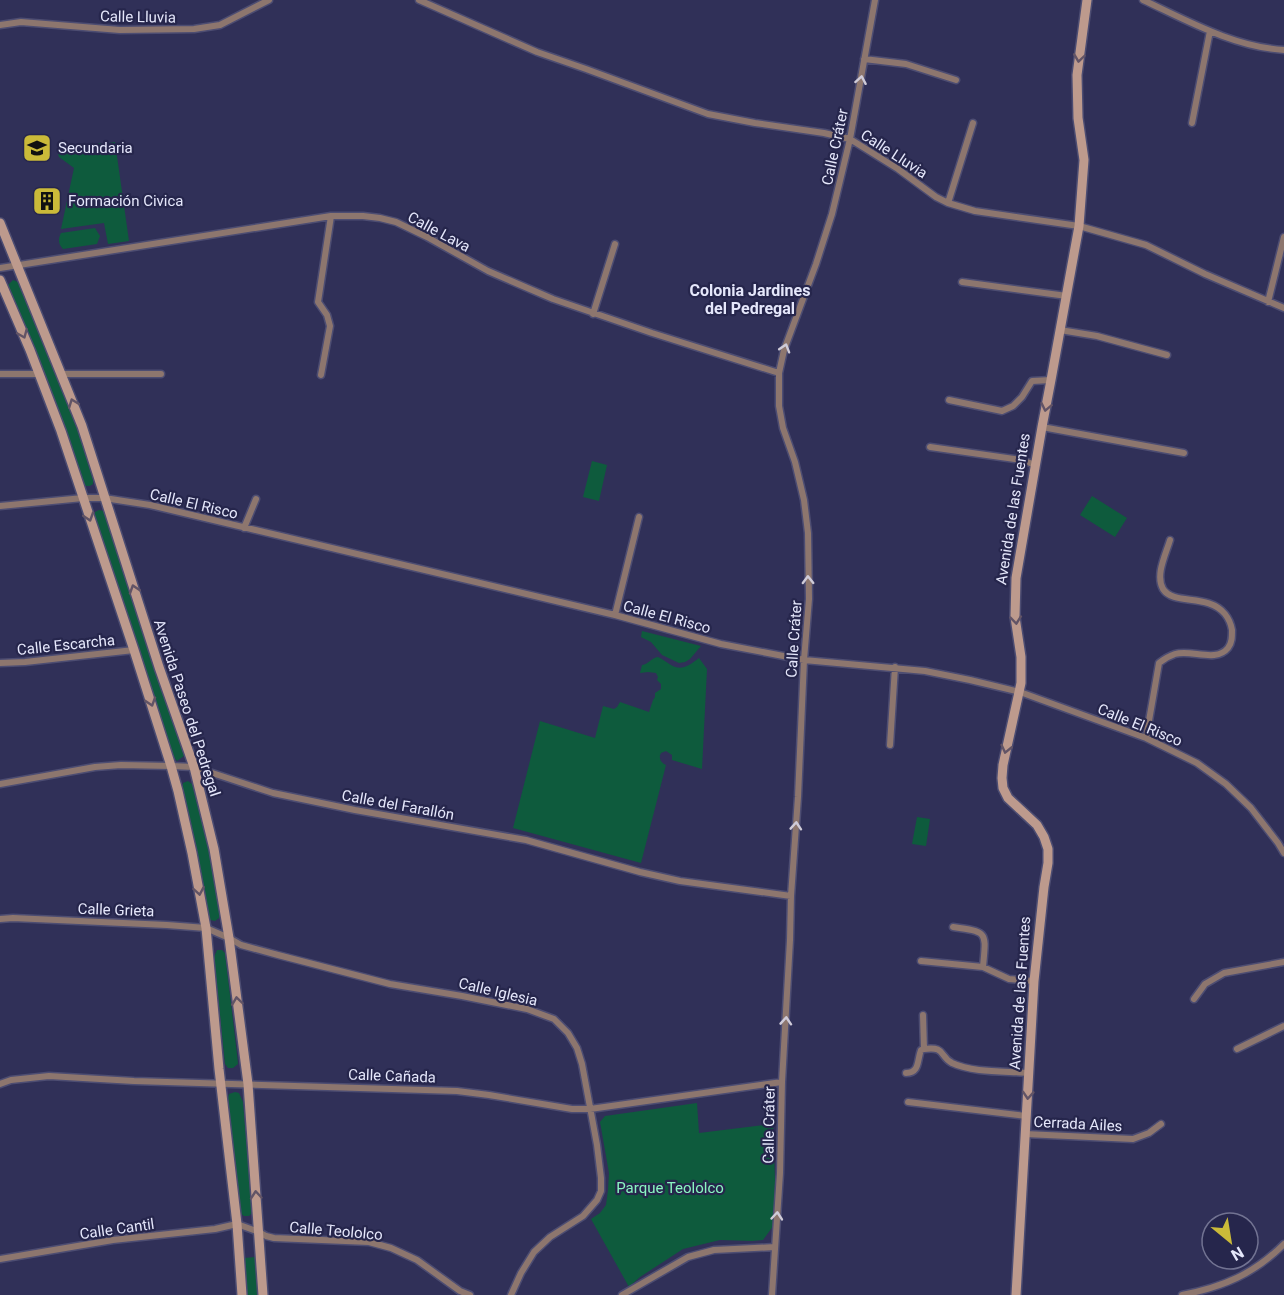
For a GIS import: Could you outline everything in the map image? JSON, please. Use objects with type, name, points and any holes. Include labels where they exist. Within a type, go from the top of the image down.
[{"type":"main road","name":"Avenida de las Fuentes","points":[[1017,1295],[1034,981],[1048,849],[1037,825],[1008,798],[1003,788],[1002,778],[1020,692],[1021,665],[1015,617],[1015,590],[1079,226],[1084,160],[1078,118],[1077,75],[1087,0]]},
{"type":"main road","name":"Avenida Paseo del Pedregal","points":[[0,223],[82,426],[159,667],[194,768],[214,849],[229,938],[248,1083],[263,1295]]},
{"type":"main road","points":[[0,280],[61,431],[171,765],[192,853],[206,928],[237,1224],[242,1295]]},
{"type":"street","name":"Calle Lluvia","points":[[0,25],[21,22],[120,30],[194,29],[220,26],[269,0]]},
{"type":"street","name":"Calle Lluvia","points":[[419,0],[537,52],[708,114],[850,139],[948,203],[975,211],[1079,226],[1146,245],[1204,274],[1284,308]]},
{"type":"street","name":"Calle Cráter","points":[[771,1295],[780,1173],[791,896],[809,599],[808,534],[804,500],[795,462],[783,428],[779,406],[779,373],[784,350],[832,214],[850,139],[875,0]]},
{"type":"street","points":[[1143,0],[1210,31],[1247,44],[1284,50]]},
{"type":"street","points":[[1192,123],[1210,31]]},
{"type":"street","points":[[864,59],[906,64],[956,80]]},
{"type":"street","points":[[948,203],[973,123]]},
{"type":"street","points":[[321,375],[330,327],[327,315],[318,302],[331,216]]},
{"type":"street","name":"Calle Lava","points":[[0,268],[331,216],[380,218],[396,222],[488,271],[553,299],[593,314],[779,373]]},
{"type":"street","points":[[1268,302],[1284,237]]},
{"type":"street","points":[[593,314],[615,244]]},
{"type":"street","points":[[962,282],[1067,296]]},
{"type":"street","points":[[1060,330],[1097,336],[1167,355]]},
{"type":"street","points":[[0,374],[39,374]]},
{"type":"street","points":[[62,374],[161,374]]},
{"type":"street","points":[[949,400],[1002,411],[1013,406],[1022,397],[1032,381],[1052,380]]},
{"type":"street","points":[[1042,427],[1184,453]]},
{"type":"street","points":[[930,447],[1021,460],[1036,465]]},
{"type":"street","name":"Calle El Risco","points":[[0,506],[83,498],[104,498],[150,505],[615,615],[721,644],[804,660],[895,667],[948,675],[1020,692],[1146,738],[1197,763],[1226,784],[1251,808],[1284,853]]},
{"type":"street","points":[[244,528],[256,499]]},
{"type":"street","points":[[615,615],[639,517]]},
{"type":"street","points":[[1146,738],[1160,663],[1166,658],[1187,652],[1217,655],[1230,646],[1232,637],[1232,626],[1221,608],[1211,603],[1174,597],[1167,594],[1163,588],[1160,580],[1170,540]]},
{"type":"street","name":"Calle Escarcha","points":[[0,663],[134,650]]},
{"type":"street","points":[[890,745],[895,667]]},
{"type":"street","name":"Calle del Farallón","points":[[0,784],[95,767],[171,765],[194,768],[273,794],[526,840],[680,881],[791,896]]},
{"type":"street","name":"Calle Grieta","points":[[0,920],[13,918],[168,924],[206,928],[229,938]]},
{"type":"street","points":[[953,927],[977,930],[982,934],[985,939],[983,967]]},
{"type":"street","name":"Calle Iglesia","points":[[229,938],[241,945],[390,984],[527,1009],[554,1019],[568,1033],[577,1048],[582,1064],[598,1156],[601,1191],[597,1200],[583,1216],[550,1237],[534,1252],[511,1295]]},
{"type":"street","points":[[921,962],[983,967],[1009,979],[1034,981]]},
{"type":"street","points":[[1194,999],[1205,984],[1224,974],[1284,962]]},
{"type":"street","points":[[906,1073],[912,1073],[915,1070],[921,1050],[924,1048],[923,1015]]},
{"type":"street","points":[[1237,1049],[1284,1026]]},
{"type":"street","points":[[924,1048],[940,1050],[950,1062],[967,1067],[1029,1073]]},
{"type":"street","name":"Calle Cañada","points":[[0,1084],[11,1080],[49,1076],[457,1091],[572,1109],[590,1109],[782,1082]]},
{"type":"street","points":[[908,1102],[1026,1116]]},
{"type":"street","name":"Cerrada Ailes","points":[[1025,1134],[1133,1139],[1149,1133],[1161,1124]]},
{"type":"street","name":"Calle Teololco","points":[[237,1224],[274,1238],[369,1242],[391,1248],[417,1260],[460,1291],[470,1295]]},
{"type":"street","name":"Calle Cantil","points":[[0,1259],[113,1240],[215,1229],[237,1224]]},
{"type":"street","points":[[1182,1295],[1225,1284],[1250,1272],[1284,1244]]},
{"type":"street","points":[[622,1295],[688,1257],[714,1250],[775,1247]]},
{"type":"green space","points":[[115,142],[129,241],[108,244],[104,223],[61,229],[74,168],[58,154],[67,148]]},
{"type":"green space","points":[[95,228],[100,236],[97,244],[63,249],[60,245],[61,233]]},
{"type":"green space","points":[[13,280],[18,282],[77,427],[93,480],[90,486],[84,484],[8,285]]},
{"type":"green space","points":[[592,461],[607,465],[599,501],[583,497]]},
{"type":"green space","points":[[1092,496],[1127,518],[1115,537],[1080,515]]},
{"type":"green space","points":[[104,511],[184,756],[177,761],[170,752],[95,517],[95,512]]},
{"type":"green space","points":[[642,631],[701,646],[690,659],[679,663],[662,655],[651,642],[641,637]]},
{"type":"green space","points":[[658,657],[679,668],[699,658],[707,669],[702,769],[672,760],[672,755],[666,751],[661,753],[660,760],[666,765],[641,863],[513,828],[540,721],[595,738],[603,706],[614,709],[620,702],[649,712],[655,693],[661,689],[661,684],[657,680],[656,673],[640,673],[642,665]]},
{"type":"green space","points":[[188,781],[192,784],[208,846],[220,912],[219,918],[215,921],[210,920],[182,790],[183,783]]},
{"type":"green space","points":[[917,817],[930,819],[926,846],[912,844]]},
{"type":"green space","points":[[217,950],[225,953],[238,1064],[233,1068],[228,1068],[225,1064],[214,957]]},
{"type":"green space","points":[[239,1093],[243,1102],[252,1208],[249,1216],[240,1213],[228,1098],[229,1094]]},
{"type":"green space","name":"Parque Teololco","points":[[697,1103],[699,1133],[773,1124],[774,1225],[763,1240],[720,1240],[683,1249],[640,1277],[629,1287],[591,1219],[606,1205],[608,1190],[609,1173],[600,1122],[605,1116]]},
{"type":"green space","points":[[257,1257],[259,1295],[245,1295],[244,1258]]},
{"type":"place","name":"Secundaria","points":[[37,148]]},
{"type":"place","name":"Formación Civica","points":[[47,201]]},
{"type":"district","name":"Colonia Jardines del Pedregal","points":[[750,299]]}]
